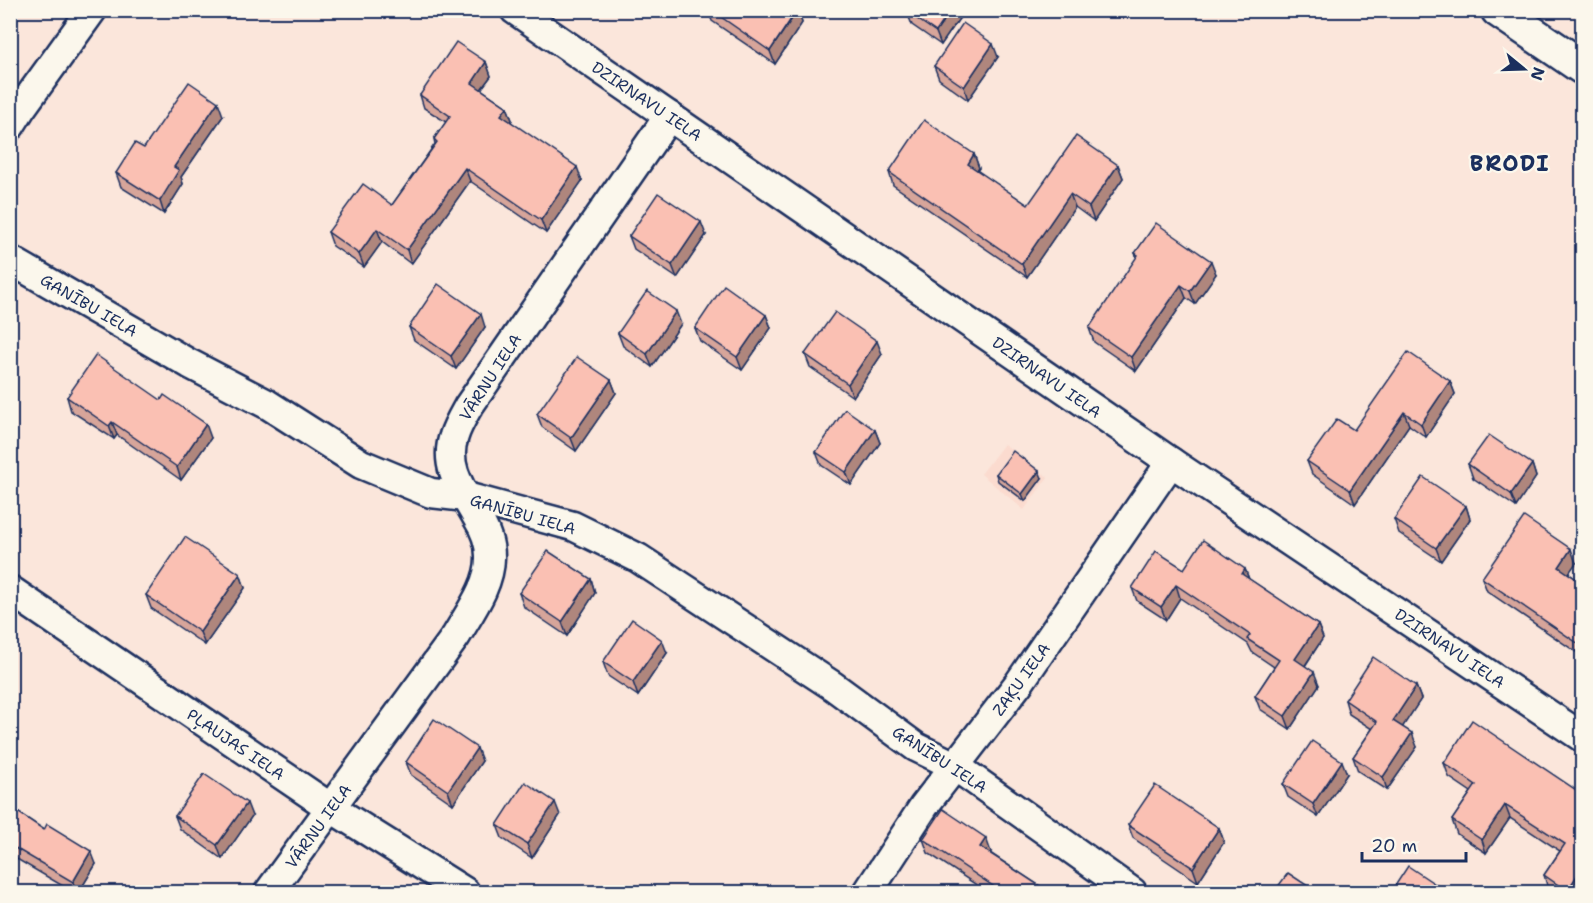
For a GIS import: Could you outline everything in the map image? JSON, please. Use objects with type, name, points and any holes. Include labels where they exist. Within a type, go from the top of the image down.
[{"type":"street","points":[[14,110],[92,10]]},
{"type":"street","name":"DZIRNAVU IELA","points":[[514,10],[1171,462],[1582,737]]},
{"type":"street","points":[[1498,10],[1582,67]]},
{"type":"street","name":"VĀRNU IELA","points":[[270,892],[456,636],[475,604],[487,578],[490,555],[485,531],[452,470],[450,452],[454,435],[468,407],[669,116]]},
{"type":"street","name":"GANĪBU IELA","points":[[10,260],[190,364],[267,404],[361,464],[431,493],[466,497],[573,526],[638,558],[834,686],[916,747],[955,766],[1132,892]]},
{"type":"street","name":"ZAĶU IELA","points":[[868,892],[924,806],[1019,683],[1171,462]]},
{"type":"street","name":"PĻAUJAS IELA","points":[[10,590],[331,808],[465,892]]},
{"type":"shaded area","points":[[1004,444],[1048,477],[1024,510],[981,474]]},
{"type":"building","points":[[711,10],[797,10],[770,51]]},
{"type":"building","points":[[908,10],[951,10],[936,32],[907,12]]},
{"type":"building","points":[[963,23],[993,44],[964,87],[934,66]]},
{"type":"building","points":[[456,42],[486,62],[472,83],[507,107],[501,115],[577,167],[541,220],[465,168],[407,250],[377,229],[359,254],[328,232],[363,184],[392,205],[437,142],[434,139],[450,116],[420,95]]},
{"type":"building","points":[[189,82],[218,102],[174,167],[179,170],[160,201],[116,173],[135,143],[144,148]]},
{"type":"building","points":[[924,120],[974,154],[968,164],[1028,205],[1076,136],[1118,165],[1089,207],[1070,194],[1022,264],[889,172]]},
{"type":"building","points":[[658,193],[701,222],[672,265],[629,236]]},
{"type":"building","points":[[1156,223],[1211,261],[1190,291],[1181,285],[1131,357],[1089,328],[1138,255],[1135,253]]},
{"type":"building","points":[[438,284],[481,314],[451,356],[409,327]]},
{"type":"building","points":[[724,285],[766,315],[737,357],[695,328]]},
{"type":"building","points":[[647,291],[676,311],[647,354],[618,333]]},
{"type":"building","points":[[835,312],[877,341],[848,384],[805,354]]},
{"type":"building","points":[[1408,352],[1450,381],[1421,424],[1404,412],[1350,490],[1307,461],[1337,419],[1354,430]]},
{"type":"building","points":[[96,355],[161,400],[164,395],[206,424],[177,467],[112,422],[109,426],[67,397]]},
{"type":"building","points":[[577,357],[611,380],[571,438],[537,414]]},
{"type":"building","points":[[845,409],[875,430],[846,472],[816,452]]},
{"type":"building","points":[[1489,435],[1532,464],[1511,494],[1468,464]]},
{"type":"building","points":[[1013,451],[1039,471],[1022,494],[996,474]]},
{"type":"building","points":[[1423,477],[1466,506],[1436,548],[1394,519]]},
{"type":"building","points":[[1524,517],[1571,549],[1559,567],[1582,583],[1582,646],[1482,578]]},
{"type":"building","points":[[185,537],[240,574],[200,632],[146,595]]},
{"type":"building","points":[[1203,540],[1245,569],[1242,574],[1318,625],[1295,659],[1314,672],[1285,716],[1255,696],[1279,660],[1247,639],[1250,635],[1176,585],[1161,607],[1132,588],[1156,551],[1184,569]]},
{"type":"building","points":[[548,551],[591,579],[562,622],[519,593]]},
{"type":"building","points":[[632,619],[662,640],[633,682],[603,662]]},
{"type":"building","points":[[1373,657],[1416,686],[1393,721],[1412,733],[1383,777],[1353,757],[1377,722],[1345,700]]},
{"type":"building","points":[[434,719],[477,748],[448,791],[406,762]]},
{"type":"building","points":[[1472,720],[1582,794],[1582,868],[1567,891],[1544,875],[1565,844],[1505,805],[1482,840],[1452,820],[1476,785],[1444,763]]},
{"type":"building","points":[[1312,741],[1342,761],[1313,804],[1283,784]]},
{"type":"building","points":[[204,774],[247,803],[217,845],[175,816]]},
{"type":"building","points":[[525,782],[555,802],[527,844],[497,825]]},
{"type":"building","points":[[1155,785],[1219,828],[1193,868],[1128,825]]},
{"type":"building","points":[[10,807],[44,830],[47,824],[91,851],[73,882],[10,845]]},
{"type":"building","points":[[943,809],[986,838],[980,847],[1049,892],[1002,892],[923,839]]},
{"type":"building","points":[[1408,866],[1438,886],[1434,892],[1391,892]]},
{"type":"building","points":[[1288,873],[1317,892],[1274,892]]},
{"type":"district","name":"BRODI","points":[[1510,163]]}]
